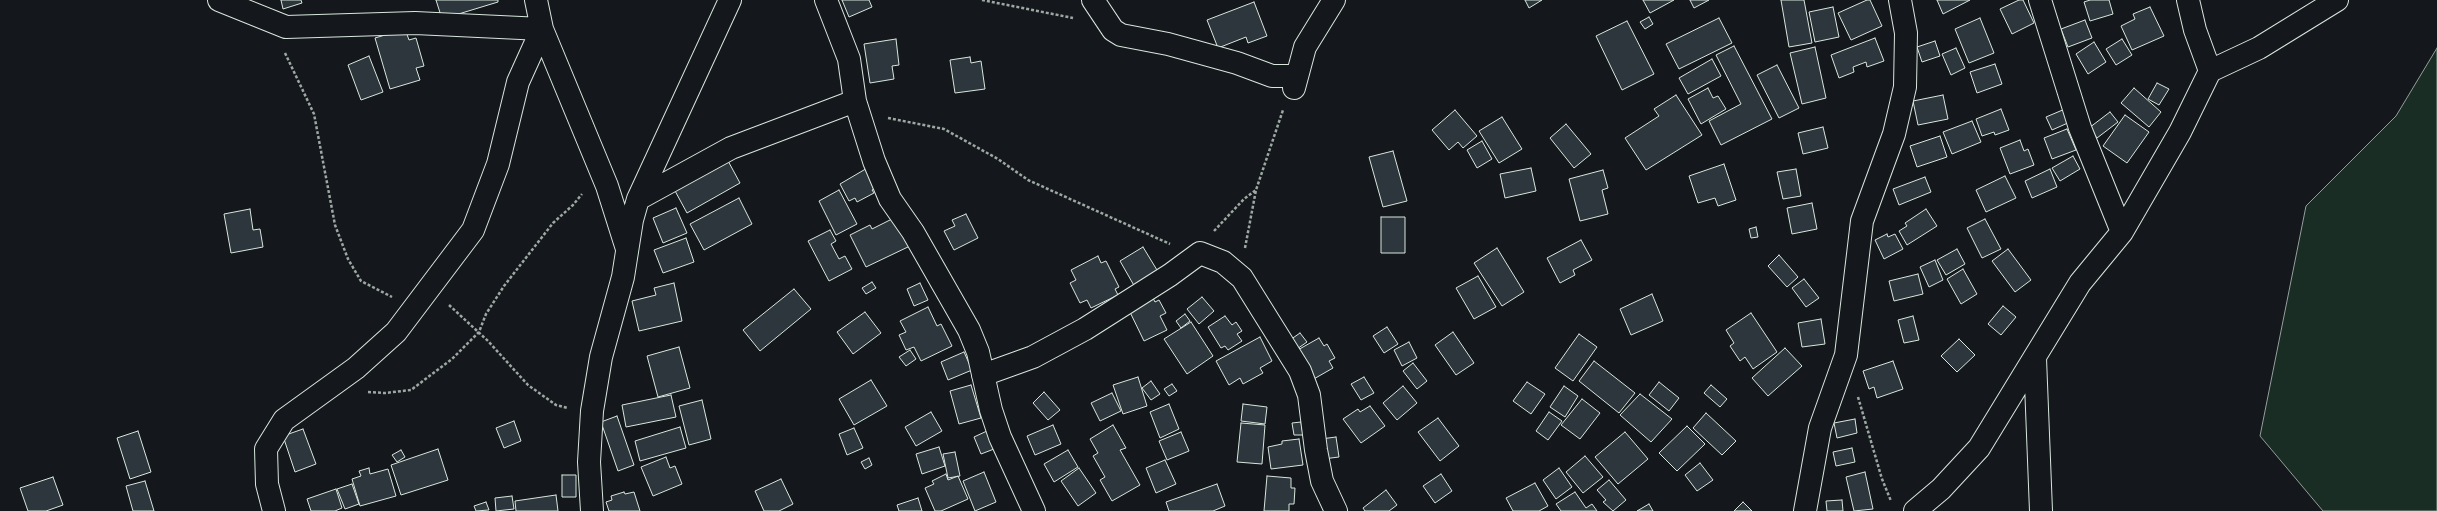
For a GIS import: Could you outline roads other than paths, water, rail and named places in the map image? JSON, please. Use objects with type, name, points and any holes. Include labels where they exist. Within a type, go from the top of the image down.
[{"type":"street","points":[[219,0],[286,27],[414,23],[542,29]]},
{"type":"street","points":[[536,0],[542,29],[597,163],[626,247]]},
{"type":"street","points":[[592,511],[588,462],[591,415],[601,357],[623,277],[626,247],[638,199],[730,0]]},
{"type":"street","points":[[826,0],[849,59],[858,110],[874,161],[890,199],[913,232],[969,330],[978,352],[991,410],[1000,437],[1034,511]]},
{"type":"street","points":[[1093,0],[1113,30],[1121,35],[1168,44],[1237,63],[1272,76],[1295,82],[1305,46],[1334,0]]},
{"type":"street","points":[[1805,511],[1820,428],[1846,355],[1862,221],[1894,134],[1905,87],[1906,33],[1900,0]]},
{"type":"street","points":[[2040,0],[2080,128],[2122,232]]},
{"type":"street","points":[[2188,0],[2195,30],[2210,71]]},
{"type":"street","points":[[1915,511],[1941,489],[1979,448],[2080,283],[2122,232],[2155,177],[2210,71],[2259,48],[2337,0]]},
{"type":"street","points":[[274,511],[268,484],[266,449],[284,420],[356,368],[396,332],[473,230],[498,164],[518,82],[542,29]]},
{"type":"street","points":[[638,199],[731,148],[858,110]]},
{"type":"street","points":[[983,375],[1034,357],[1086,329],[1170,275],[1200,253],[1223,262],[1242,278],[1300,371],[1309,395],[1316,450],[1322,481],[1336,511]]},
{"type":"street","points":[[2035,358],[2041,511]]}]
